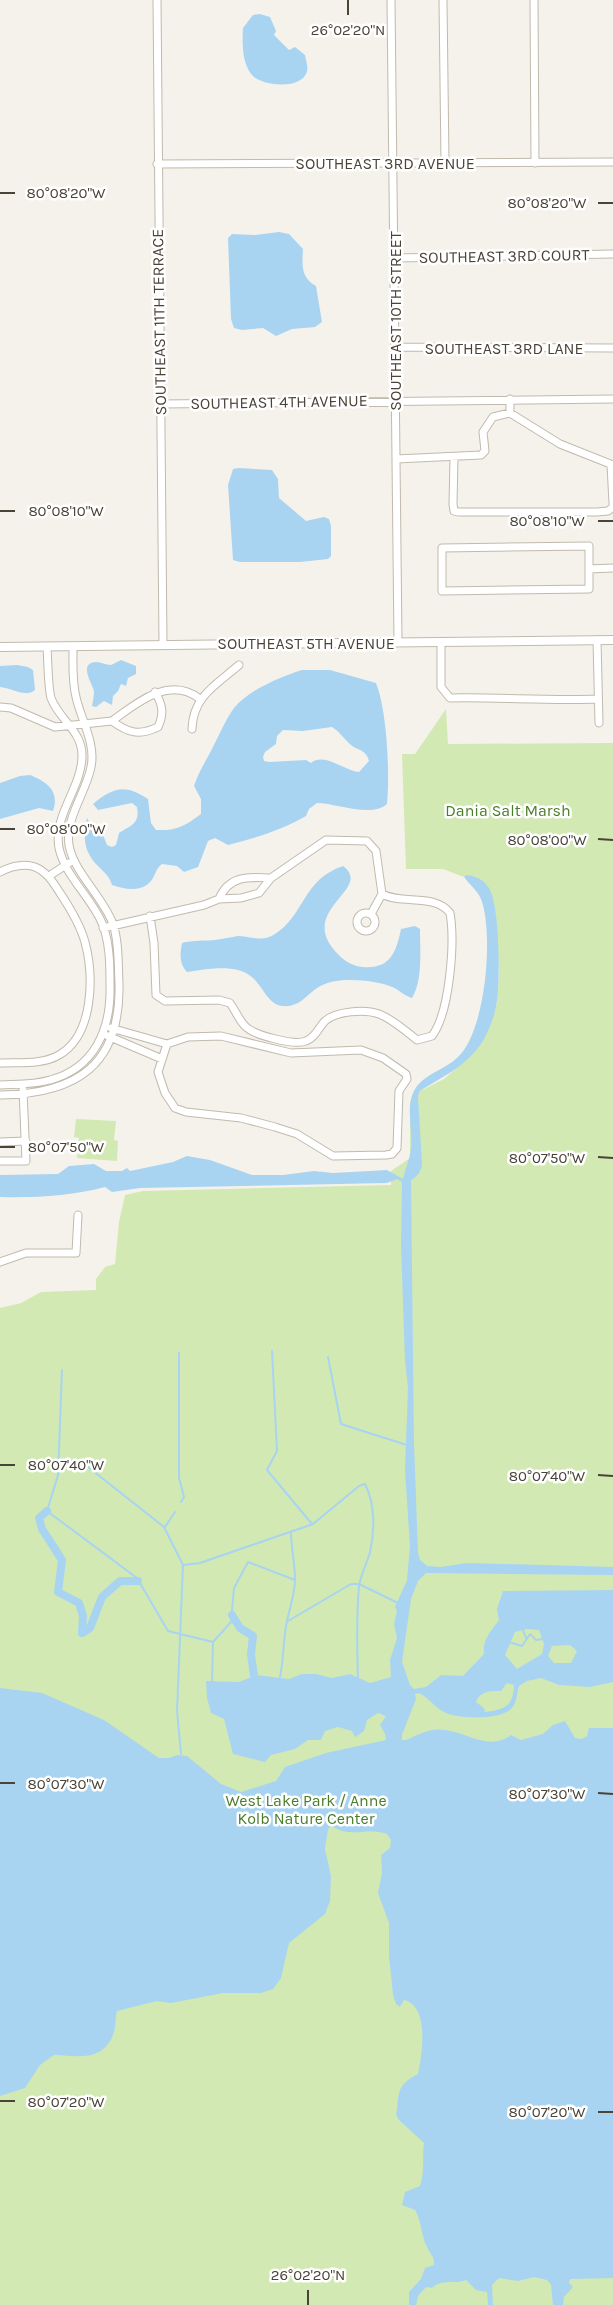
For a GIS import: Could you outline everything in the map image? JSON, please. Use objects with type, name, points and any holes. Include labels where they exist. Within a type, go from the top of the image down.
[{"type":"street","name":"SOUTHEAST 11TH TERRACE","points":[[157,0],[163,644]]},
{"type":"street","name":"SOUTHEAST 10TH STREET","points":[[391,0],[398,642]]},
{"type":"street","points":[[442,0],[445,163]]},
{"type":"street","points":[[534,0],[535,162]]},
{"type":"street","name":"SOUTHEAST 3RD AVENUE","points":[[157,164],[613,162]]},
{"type":"street","name":"SOUTHEAST 3RD COURT","points":[[395,258],[613,254]]},
{"type":"street","name":"SOUTHEAST 3RD LANE","points":[[396,347],[613,348]]},
{"type":"street","points":[[510,399],[510,413]]},
{"type":"street","name":"SOUTHEAST 4TH AVENUE","points":[[161,404],[613,399]]},
{"type":"street","points":[[396,459],[482,455],[485,451],[483,432],[493,417],[510,413],[560,444],[612,465],[613,505],[609,512],[597,513],[454,511],[454,458]]},
{"type":"street","points":[[589,546],[589,569],[589,589],[442,591],[442,548],[589,546]]},
{"type":"street","points":[[589,569],[613,568]]},
{"type":"street","points":[[597,640],[599,723]]},
{"type":"street","name":"SOUTHEAST 5TH AVENUE","points":[[0,647],[73,648],[163,644],[613,640]]},
{"type":"street","points":[[441,642],[441,687],[450,698],[519,697],[548,701],[598,699]]},
{"type":"street","points":[[0,1085],[50,1080],[76,1068],[88,1057],[105,1030],[110,1004],[110,964],[103,928],[96,910],[66,865],[59,846],[58,832],[65,807],[76,785],[82,755],[72,726],[61,714],[51,697],[47,648]]},
{"type":"street","points":[[0,1095],[48,1091],[78,1079],[88,1071],[112,1038],[115,1029],[119,998],[118,953],[113,925],[101,900],[74,860],[69,845],[69,830],[92,766],[91,744],[75,696],[73,648]]},
{"type":"street","points":[[192,729],[193,713],[200,699],[239,665]]},
{"type":"street","points":[[0,707],[11,708],[55,727],[112,721],[155,692],[172,689],[191,692],[200,699]]},
{"type":"street","points":[[112,721],[124,730],[134,733],[146,733],[158,727],[163,717],[161,703],[155,692]]},
{"type":"street","points":[[103,928],[204,905],[219,899],[241,898],[259,893],[271,878],[326,840],[367,841],[376,851],[382,894],[370,914]]},
{"type":"street","points":[[49,876],[74,860]]},
{"type":"street","points":[[0,872],[9,867],[27,865],[36,867],[49,876],[73,912],[85,942],[90,995],[87,1016],[70,1046],[58,1055],[41,1061],[0,1063]]},
{"type":"street","points":[[219,899],[224,888],[236,880],[271,878]]},
{"type":"street","points":[[150,916],[154,943],[156,995],[159,999],[165,1001],[219,1000],[230,1003],[243,1025],[250,1030],[289,1042],[304,1042],[313,1038],[326,1020],[341,1014],[366,1012],[379,1014],[417,1040],[427,1039],[438,1028],[450,975],[450,913],[444,905],[431,901],[390,898],[382,894]]},
{"type":"street","points":[[105,1030],[115,1029],[167,1044],[188,1037],[221,1036],[291,1053],[362,1050],[383,1058],[406,1074],[407,1079],[399,1091],[397,1148],[392,1154],[333,1156],[297,1134],[275,1127],[241,1118],[186,1112],[175,1108],[165,1093],[158,1072],[167,1044]]},
{"type":"street","points":[[105,1030],[112,1038],[162,1059]]},
{"type":"street","points":[[142,1050],[147,1038]]},
{"type":"street","points":[[0,1161],[26,1161],[23,1084]]},
{"type":"street","points":[[0,1142],[26,1141]]},
{"type":"street","points":[[0,1263],[26,1253],[76,1253],[78,1215]]},
{"type":"green space","name":"West Lake Park / Anne Kolb Nature Center","points":[[446,709],[448,744],[613,743],[613,2305],[0,2305],[0,1308],[21,1303],[41,1292],[96,1290],[96,1279],[105,1267],[115,1264],[119,1222],[125,1195],[143,1191],[391,1185],[391,1171],[410,1158],[410,1102],[418,1096],[420,1091],[444,1079],[474,1053],[489,1028],[497,1003],[499,973],[495,910],[466,875],[464,877],[443,869],[406,869],[402,754],[415,754]]},
{"type":"green space","points":[[76,1119],[116,1121],[114,1140],[118,1141],[117,1161],[77,1158],[79,1138],[74,1137]]},
{"type":"water","points":[[260,14],[270,17],[276,31],[274,35],[289,50],[295,47],[305,55],[307,69],[302,79],[289,84],[273,84],[259,80],[250,72],[244,54],[243,28],[253,15]]},
{"type":"water","points":[[279,232],[289,234],[303,249],[302,260],[305,275],[316,286],[322,322],[315,327],[292,329],[276,336],[263,328],[242,330],[234,328],[231,319],[228,238],[232,234],[255,235]]},
{"type":"water","points":[[233,469],[272,470],[278,479],[279,498],[306,521],[324,517],[329,519],[331,556],[328,559],[300,562],[233,560],[228,485]]},
{"type":"water","points":[[121,660],[136,666],[136,674],[128,678],[126,686],[121,684],[113,696],[112,705],[104,701],[96,707],[92,706],[94,691],[87,670],[88,666],[96,662],[111,665]]},
{"type":"water","points":[[17,665],[33,670],[35,690],[23,693],[0,687],[0,666]]},
{"type":"water","points":[[302,670],[330,670],[376,683],[383,709],[387,742],[387,804],[372,810],[363,810],[317,803],[309,809],[306,816],[268,833],[228,845],[215,838],[208,841],[198,867],[184,872],[177,866],[162,864],[147,885],[137,889],[127,889],[112,885],[89,855],[85,844],[87,818],[92,832],[103,835],[107,845],[112,847],[116,845],[119,833],[136,821],[137,807],[132,803],[98,810],[93,804],[114,791],[133,791],[148,799],[151,823],[156,830],[175,829],[190,822],[201,814],[201,799],[194,786],[234,708],[256,690]],"holes":[[[332,727],[351,745],[368,757],[369,761],[359,772],[322,760],[311,763],[306,760],[264,761],[265,752],[276,744],[277,736],[283,730],[303,731]]]},
{"type":"water","points":[[30,775],[50,788],[55,798],[53,811],[39,808],[0,819],[0,783]]},
{"type":"water","points":[[343,866],[350,875],[350,883],[329,912],[325,923],[326,936],[335,951],[348,962],[372,967],[390,958],[397,945],[401,929],[415,926],[420,929],[418,983],[412,998],[392,987],[377,983],[358,980],[340,981],[319,987],[300,1002],[282,1006],[269,999],[253,978],[239,970],[222,968],[187,972],[184,969],[181,959],[182,943],[238,936],[261,939],[270,937],[293,917],[319,880]]},
{"type":"water","points":[[470,875],[482,880],[493,897],[499,960],[498,991],[493,1018],[481,1044],[468,1059],[420,1091],[418,1096],[422,1164],[419,1174],[411,1180],[414,1443],[418,1553],[420,1560],[427,1566],[441,1567],[467,1563],[613,1567],[613,1575],[426,1573],[418,1581],[411,1599],[402,1662],[410,1685],[414,1689],[426,1687],[441,1675],[463,1676],[484,1654],[486,1640],[499,1620],[497,1609],[503,1591],[613,1590],[613,1682],[590,1687],[559,1685],[541,1678],[527,1681],[519,1686],[515,1703],[509,1710],[502,1714],[482,1717],[461,1717],[446,1713],[423,1695],[415,1694],[416,1699],[402,1740],[430,1731],[443,1730],[483,1741],[502,1740],[511,1735],[521,1740],[543,1734],[553,1725],[565,1721],[575,1738],[582,1739],[587,1736],[589,1728],[613,1728],[613,2278],[570,2279],[569,2283],[573,2287],[564,2297],[563,2305],[553,2305],[551,2285],[547,2280],[534,2277],[518,2281],[499,2278],[492,2285],[493,2305],[488,2305],[487,2292],[476,2290],[466,2280],[444,2282],[432,2288],[426,2287],[418,2296],[416,2305],[409,2305],[409,2292],[421,2279],[425,2268],[434,2265],[434,2262],[425,2243],[415,2210],[402,2205],[405,2192],[420,2186],[424,2143],[398,2119],[396,2114],[398,2096],[404,2084],[418,2074],[422,2032],[418,2011],[404,2000],[400,2007],[396,2004],[393,1995],[389,1956],[389,1923],[378,1893],[382,1873],[381,1855],[390,1848],[391,1840],[387,1834],[346,1832],[331,1826],[328,1829],[325,1849],[331,1876],[330,1901],[325,1914],[289,1943],[281,1978],[273,1989],[261,1993],[223,1993],[171,2003],[157,2001],[117,2011],[113,2035],[103,2050],[88,2056],[54,2055],[40,2065],[25,2088],[0,2096],[0,1688],[42,1693],[104,1720],[159,1758],[187,1756],[221,1784],[241,1792],[276,1781],[285,1767],[326,1753],[386,1740],[380,1725],[386,1716],[378,1713],[367,1720],[364,1731],[355,1737],[352,1731],[338,1727],[325,1731],[321,1740],[308,1740],[295,1749],[271,1755],[265,1762],[233,1754],[224,1719],[211,1713],[206,1681],[239,1682],[256,1675],[289,1679],[302,1674],[316,1674],[332,1678],[350,1674],[370,1683],[391,1677],[390,1660],[397,1638],[394,1624],[397,1611],[395,1607],[407,1580],[410,1546],[405,1471],[408,1388],[401,1246],[402,1182],[397,1179],[387,1183],[140,1188],[112,1192],[105,1187],[53,1196],[0,1197],[0,1175],[58,1174],[69,1166],[94,1164],[106,1171],[122,1171],[127,1168],[130,1171],[173,1162],[187,1156],[210,1160],[252,1175],[387,1170],[403,1179],[411,1148],[410,1108],[413,1093],[426,1078],[458,1057],[468,1044],[481,1005],[487,957],[485,914],[481,899],[464,877]],"holes":[[[527,1629],[539,1630],[544,1644],[542,1654],[517,1669],[505,1655],[515,1632]],[[570,1645],[577,1651],[571,1663],[554,1663],[548,1656],[552,1646]],[[507,1683],[514,1685],[512,1698],[503,1708],[485,1712],[484,1708],[476,1702],[483,1694],[501,1691]]]},
{"type":"waterway","points":[[272,1351],[277,1451],[267,1470],[312,1524]]},
{"type":"waterway","points":[[179,1353],[179,1478],[184,1497],[181,1502]]},
{"type":"waterway","points":[[328,1357],[341,1424],[410,1446]]},
{"type":"waterway","points":[[62,1370],[58,1475],[47,1511],[137,1578],[168,1631],[213,1642]]},
{"type":"waterway","points":[[88,1467],[164,1527],[183,1565],[177,1711],[181,1754]]},
{"type":"waterway","points":[[183,1565],[200,1563],[313,1524],[359,1486],[365,1484],[371,1500],[373,1535],[359,1587],[358,1680]]},
{"type":"waterway","points":[[47,1511],[39,1518],[42,1529],[62,1560],[58,1592],[79,1603],[83,1616],[82,1633],[90,1628],[102,1597],[120,1581],[138,1581]]},
{"type":"waterway","points":[[165,1527],[175,1512]]},
{"type":"waterway","points":[[280,1677],[286,1628],[295,1584],[291,1532]]},
{"type":"waterway","points":[[212,1683],[213,1642],[231,1622],[234,1588],[248,1562],[295,1580]]},
{"type":"waterway","points":[[288,1621],[351,1584],[359,1584],[400,1604]]},
{"type":"waterway","points":[[232,1615],[240,1628],[253,1636],[251,1654],[254,1676]]},
{"type":"waterway","points":[[523,1630],[526,1638]]},
{"type":"waterway","points":[[509,1642],[522,1646],[530,1634],[536,1640],[543,1639]]},
{"type":"park label","name":"Dania Salt Marsh","points":[[508,810]]}]
